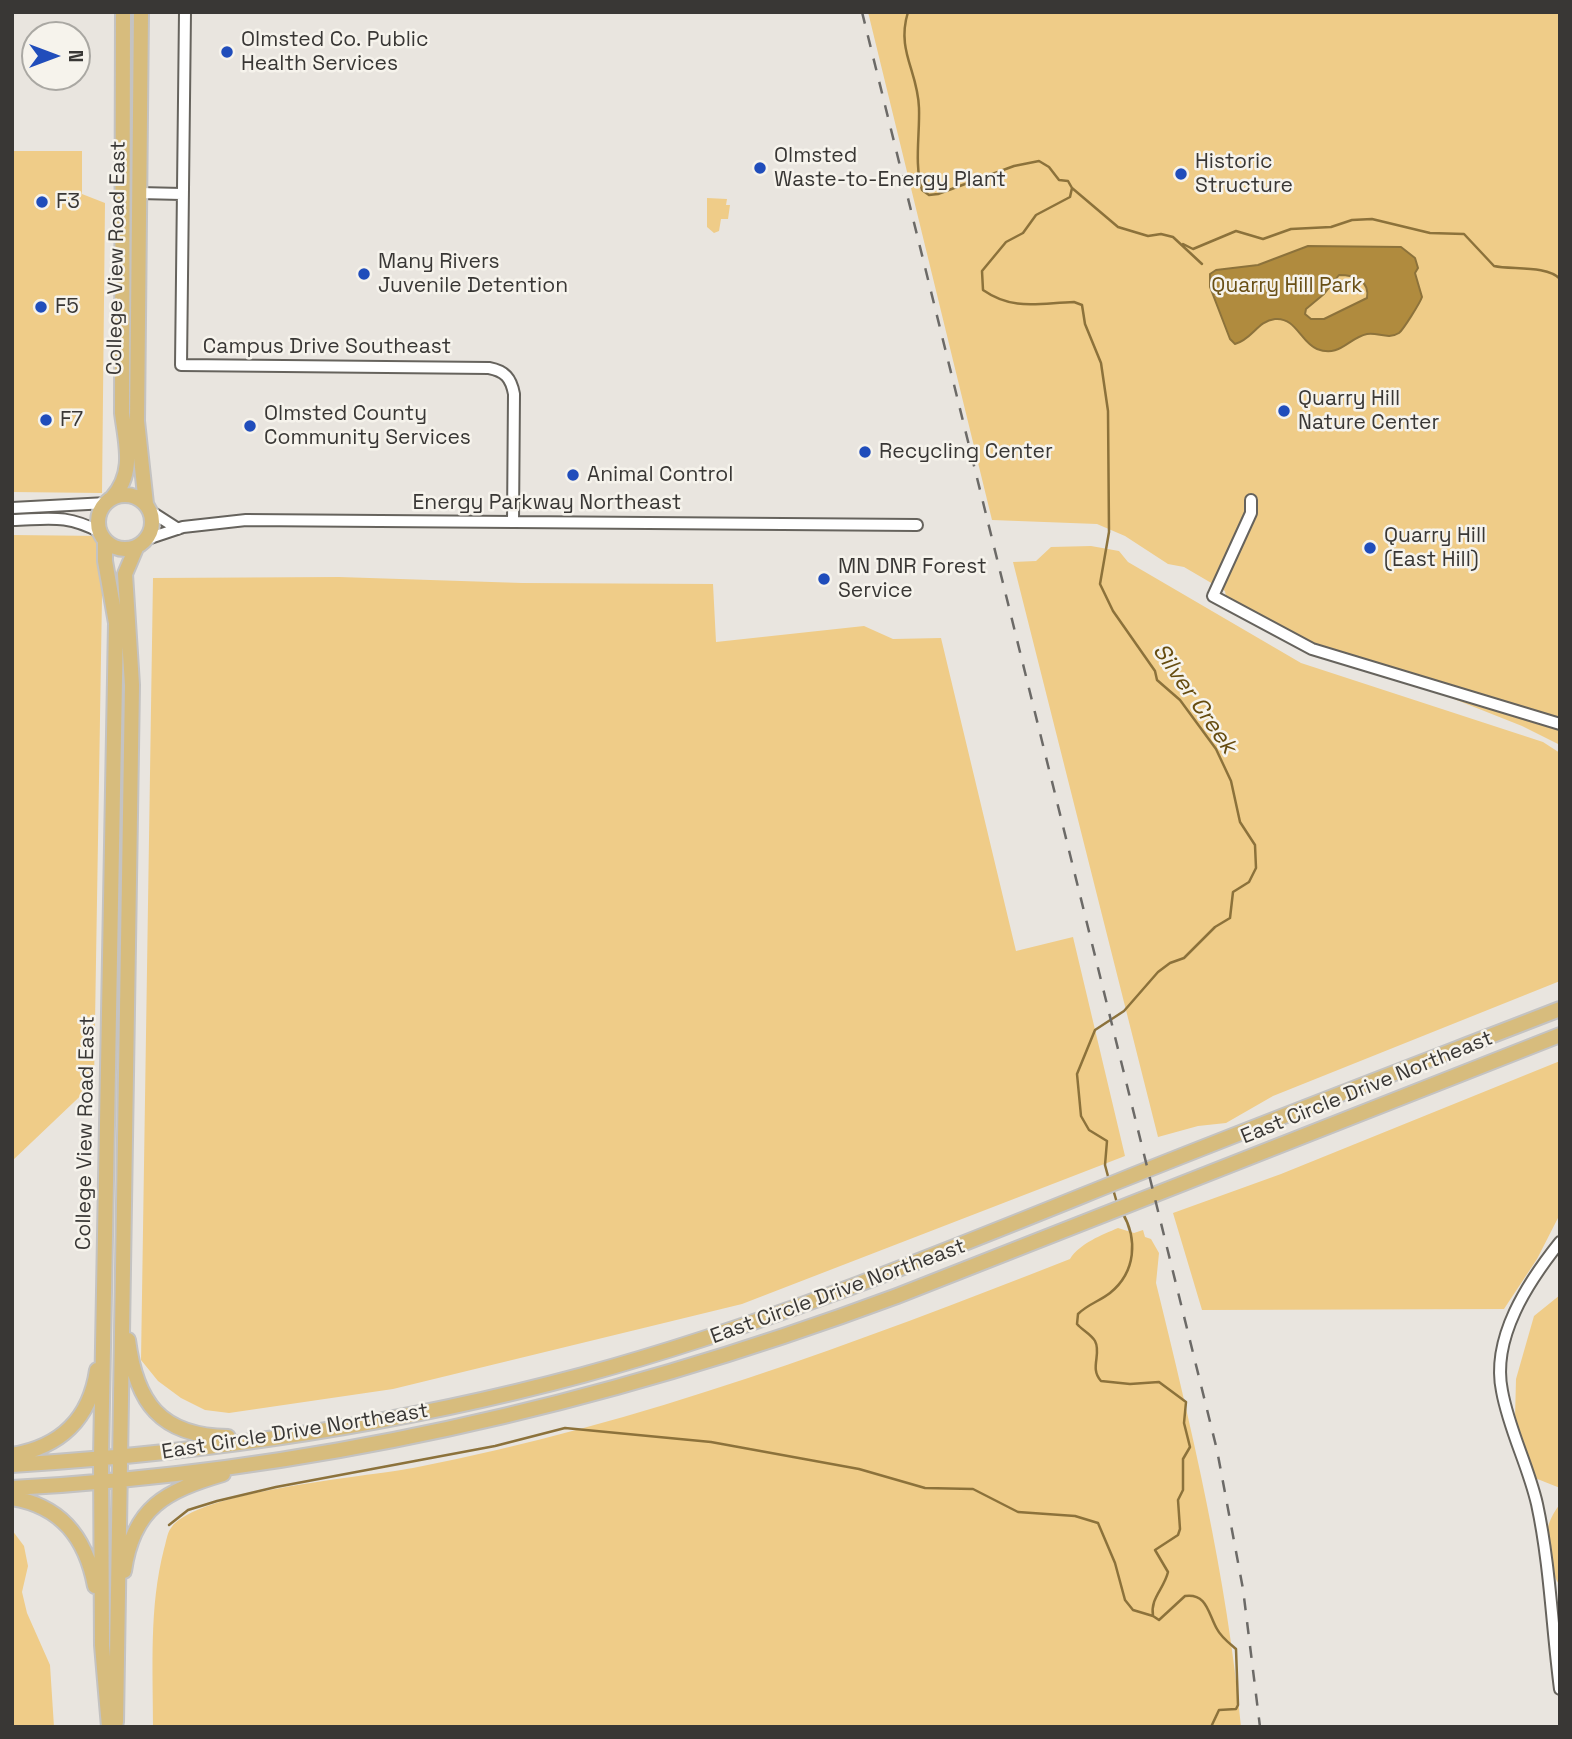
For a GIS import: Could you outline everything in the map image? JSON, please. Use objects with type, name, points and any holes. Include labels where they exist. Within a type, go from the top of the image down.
[{"type":"main road","name":"College View Road East","points":[[109,500],[121,488],[129,466],[122,413],[123,12]]},
{"type":"main road","name":"College View Road East","points":[[141,12],[137,421],[148,507]]},
{"type":"main road","points":[[130,495],[148,507],[152,530],[142,543],[120,549],[103,536],[99,517],[109,500],[130,495]]},
{"type":"main road","name":"College View Road East","points":[[103,536],[116,623],[101,1458],[102,1645],[109,1727]]},
{"type":"main road","name":"College View Road East","points":[[116,1727],[118,1457],[132,685],[125,574],[142,543]]},
{"type":"main road","name":"East Circle Drive Northeast","points":[[12,1465],[118,1457],[292,1435],[517,1390],[675,1348],[833,1295],[1560,1009]]},
{"type":"main road","name":"East Circle Drive Northeast","points":[[12,1488],[101,1482],[268,1462],[517,1414],[701,1365],[886,1300],[1560,1035]]},
{"type":"main road","points":[[12,1455],[51,1444],[67,1433],[81,1416],[95,1382],[105,1292]]},
{"type":"main road","points":[[122,1298],[135,1379],[146,1402],[163,1419],[181,1430],[204,1436],[292,1435]]},
{"type":"main road","points":[[116,1624],[129,1545],[136,1527],[151,1507],[180,1488],[268,1462]]},
{"type":"main road","points":[[12,1497],[51,1511],[70,1526],[79,1540],[92,1572],[102,1645]]},
{"type":"street","name":"Campus Drive Southeast","points":[[185,12],[181,365],[498,369],[509,377],[514,394],[513,522]]},
{"type":"street","points":[[139,193],[182,194]]},
{"type":"street","points":[[12,508],[109,500]]},
{"type":"street","points":[[1251,500],[1251,513],[1213,596],[1312,649],[1560,724]]},
{"type":"street","points":[[148,507],[178,529]]},
{"type":"street","points":[[12,520],[80,521],[103,536]]},
{"type":"street","name":"Energy Parkway Northeast","points":[[142,543],[178,529],[246,520],[917,525]]},
{"type":"street","points":[[1560,1242],[1539,1270],[1510,1323],[1499,1364],[1502,1391],[1537,1503],[1560,1689]]},
{"type":"green space","name":"Quarry Hill Park","points":[[868,12],[1560,12],[1560,745],[1522,726],[1303,639],[1226,597],[1225,591],[1184,567],[1168,564],[1125,536],[1097,524],[992,520]]},
{"type":"green space","points":[[12,151],[82,151],[82,194],[105,203],[102,493],[12,492]]},
{"type":"green space","points":[[707,198],[727,199],[726,205],[730,205],[728,219],[721,219],[719,231],[714,233],[707,227]]},
{"type":"green space","points":[[12,535],[103,536],[94,1083],[12,1161]]},
{"type":"green space","points":[[1091,546],[1119,551],[1128,562],[1301,663],[1543,742],[1560,753],[1560,981],[1273,1096],[1226,1123],[1198,1126],[1158,1137],[1013,562],[1036,561],[1051,547]]},
{"type":"green space","points":[[339,577],[522,583],[713,584],[716,642],[864,626],[893,639],[941,638],[1016,951],[1073,937],[1125,1156],[742,1304],[393,1389],[229,1413],[205,1410],[181,1398],[158,1381],[141,1360],[153,578]]},
{"type":"green space","points":[[1560,1061],[1560,1214],[1537,1259],[1504,1309],[1202,1310],[1173,1213],[1281,1174]]},
{"type":"green space","points":[[1118,1228],[1134,1233],[1143,1230],[1145,1237],[1151,1239],[1159,1253],[1156,1283],[1195,1448],[1217,1559],[1241,1727],[153,1727],[153,1638],[159,1571],[171,1528],[187,1515],[246,1495],[413,1468],[498,1450],[665,1405],[909,1321],[1070,1259],[1085,1244]]},
{"type":"green space","points":[[1560,1295],[1560,1488],[1535,1478],[1515,1419],[1516,1379],[1534,1316]]},
{"type":"green space","points":[[1560,1504],[1560,1586],[1550,1565],[1546,1545],[1549,1524]]},
{"type":"green space","points":[[12,1530],[24,1546],[28,1566],[22,1592],[27,1613],[50,1665],[54,1727],[12,1727]]},
{"type":"shaded area","points":[[1308,246],[1401,247],[1415,258],[1418,268],[1415,273],[1422,297],[1399,333],[1391,336],[1367,334],[1332,351],[1311,346],[1293,326],[1282,319],[1269,320],[1235,344],[1230,339],[1210,287],[1210,274],[1216,270],[1258,265]],"holes":[[[1339,275],[1364,283],[1367,298],[1324,319],[1311,319],[1305,314],[1306,309],[1324,294]]]},
{"type":"waterway","name":"Silver Creek","points":[[908,12],[905,38],[918,95],[918,159],[922,190],[929,195],[938,194],[1014,166],[1039,161],[1049,167],[1059,180],[1068,181],[1072,188],[1070,197],[1036,215],[1023,233],[1006,242],[982,271],[983,290],[994,297],[1016,303],[1074,302],[1082,305],[1085,324],[1101,363],[1108,411],[1109,532],[1100,584],[1113,611],[1155,671],[1157,680],[1180,700],[1216,749],[1231,781],[1240,822],[1255,845],[1256,868],[1249,882],[1233,892],[1230,918],[1215,927],[1184,958],[1170,963],[1158,972],[1124,1011],[1095,1030],[1077,1074],[1081,1116],[1089,1130],[1107,1141],[1105,1165],[1109,1180]]},
{"type":"waterway","points":[[1072,188],[1118,227],[1148,236],[1161,234],[1173,237],[1202,264]]},
{"type":"waterway","points":[[1183,244],[1193,249],[1236,231],[1263,239],[1291,229],[1331,227],[1352,220],[1372,219],[1430,233],[1464,234],[1494,266],[1538,270],[1560,279]]},
{"type":"waterway","name":"Silver Creek","points":[[1113,1189],[1117,1203]]},
{"type":"waterway","name":"Silver Creek","points":[[1122,1212],[1131,1233],[1132,1244],[1132,1255],[1125,1275],[1110,1293],[1078,1314],[1077,1324],[1095,1341],[1096,1371],[1101,1381],[1130,1384],[1159,1382],[1186,1402],[1184,1423],[1190,1447],[1183,1459],[1183,1490],[1178,1500],[1180,1529],[1178,1535],[1155,1550],[1168,1572],[1155,1599],[1153,1616],[1159,1620],[1185,1596],[1198,1598],[1206,1605],[1221,1635],[1236,1649],[1238,1705],[1236,1709],[1219,1710],[1211,1727]]},
{"type":"waterway","points":[[169,1525],[188,1510],[217,1501],[276,1487],[495,1446],[565,1428],[711,1442],[859,1469],[925,1488],[973,1489],[1018,1512],[1075,1516],[1098,1523],[1115,1563],[1125,1600],[1133,1610],[1153,1616]]},
{"type":"railway","points":[[862,12],[1217,1450],[1243,1589],[1260,1727]]},
{"type":"place","name":"Olmsted Co. Public Health Services","points":[[227,52]]},
{"type":"place","name":"Olmsted Waste-to-Energy Plant","points":[[760,168]]},
{"type":"place","name":"Historic Structure","points":[[1181,174]]},
{"type":"place","name":"F3","points":[[42,202]]},
{"type":"place","name":"Many Rivers Juvenile Detention","points":[[364,274]]},
{"type":"place","name":"F5","points":[[41,307]]},
{"type":"place","name":"Quarry Hill Nature Center","points":[[1284,411]]},
{"type":"place","name":"F7","points":[[46,420]]},
{"type":"place","name":"Olmsted County Community Services","points":[[250,426]]},
{"type":"place","name":"Recycling Center","points":[[865,452]]},
{"type":"place","name":"Animal Control","points":[[573,475]]},
{"type":"place","name":"Quarry Hill (East Hill)","points":[[1370,548]]},
{"type":"place","name":"MN DNR Forest Service","points":[[824,579]]}]
